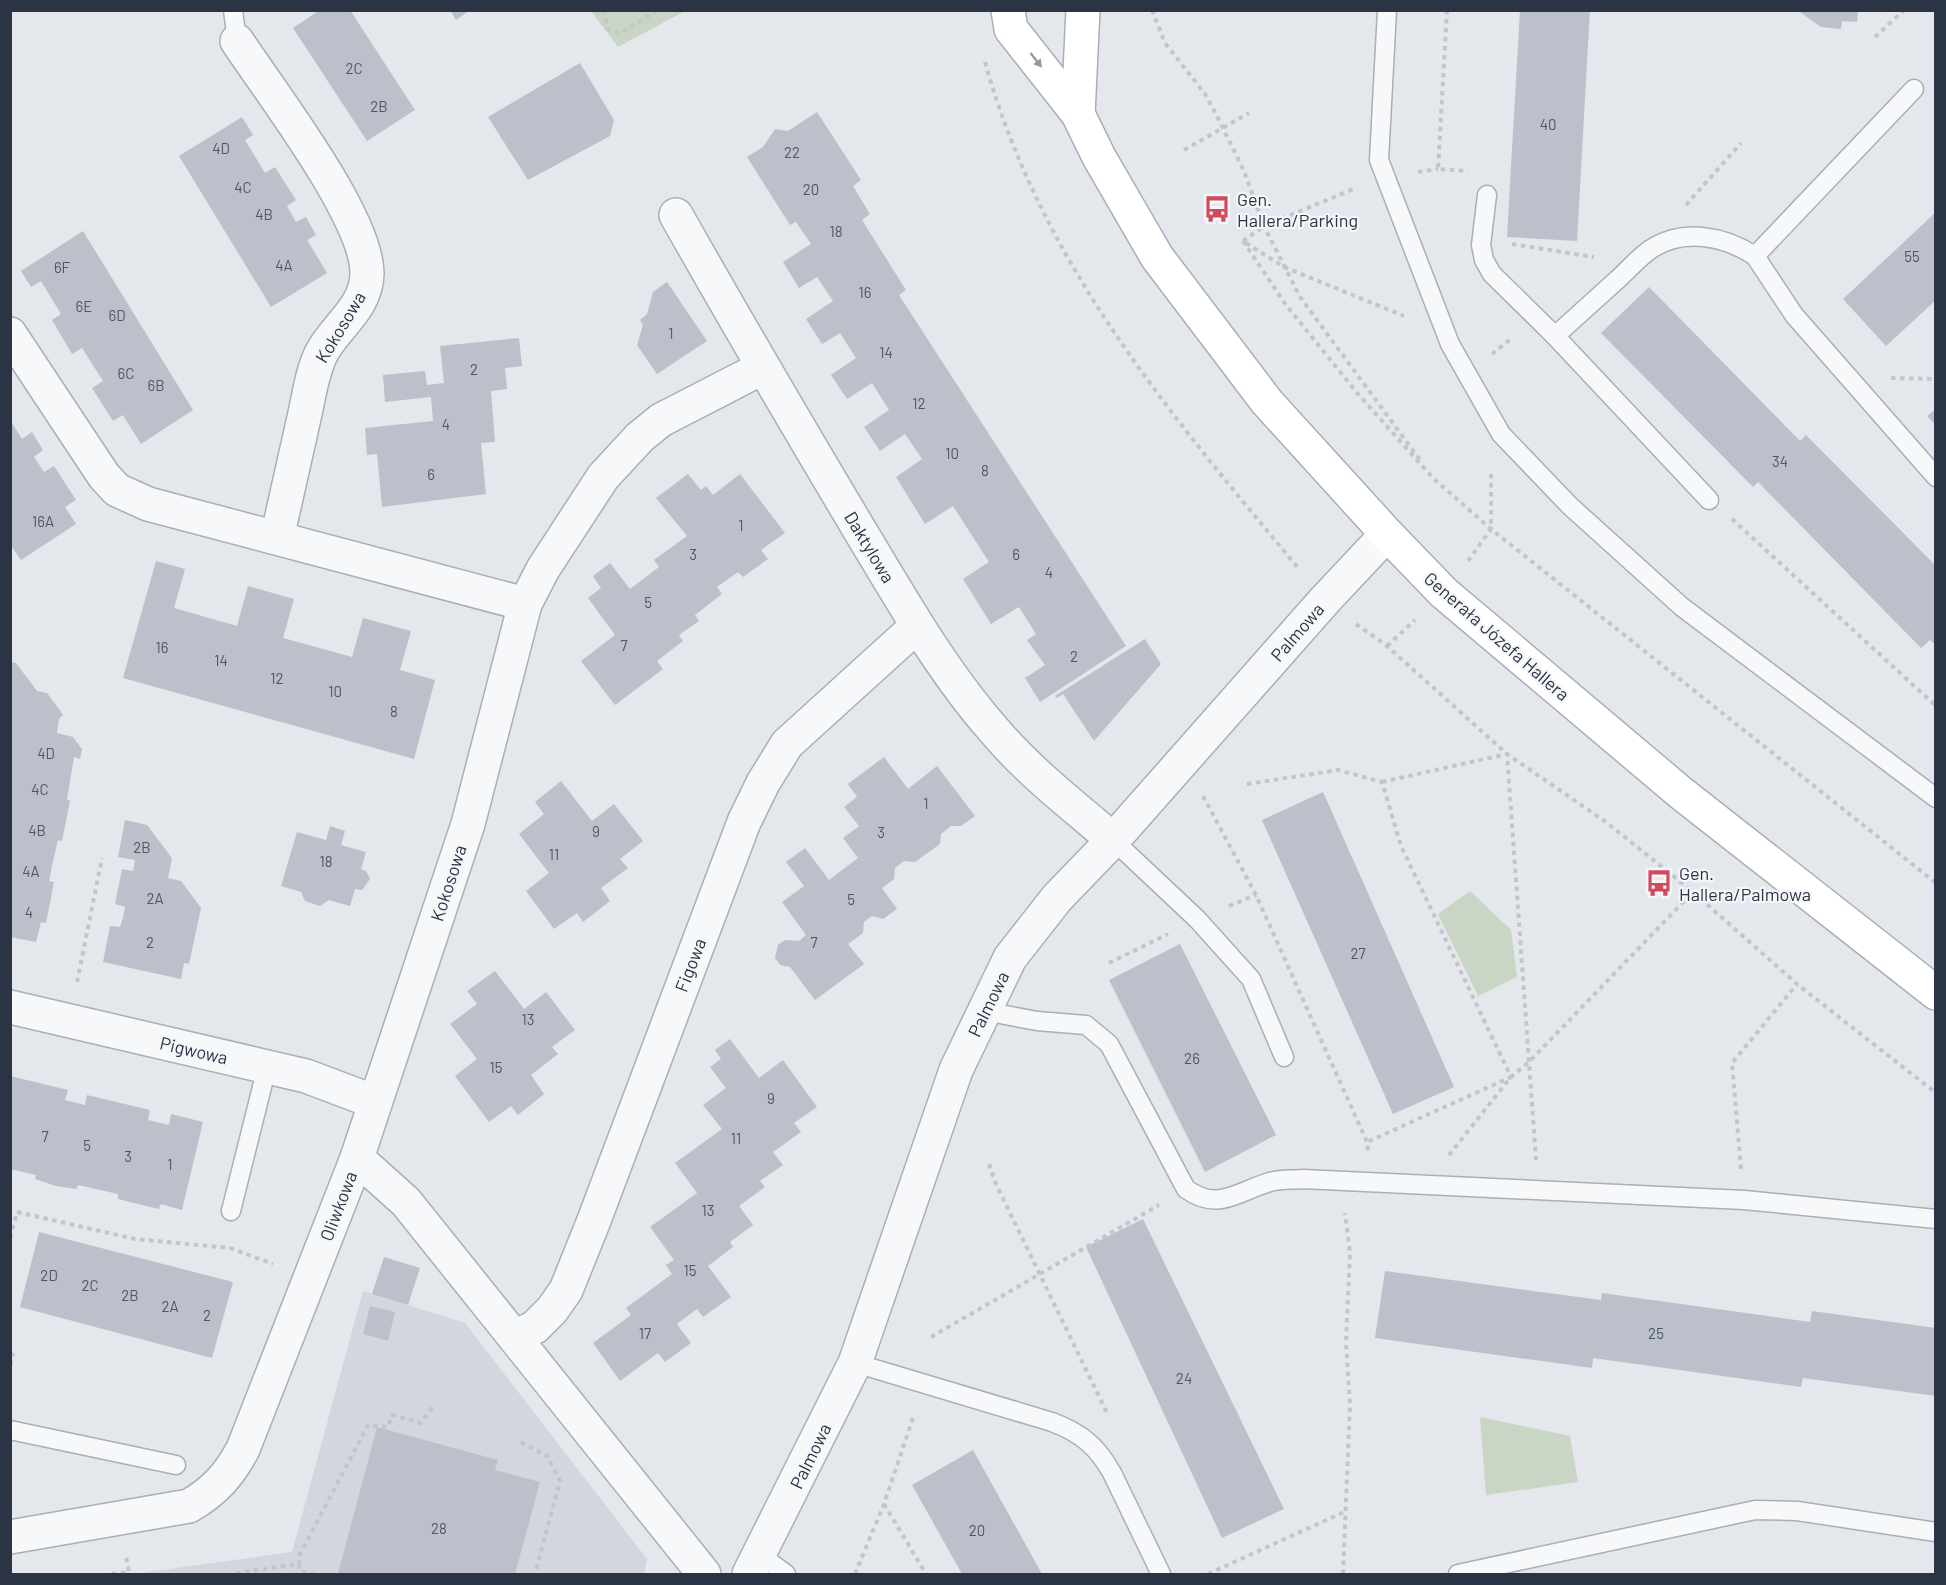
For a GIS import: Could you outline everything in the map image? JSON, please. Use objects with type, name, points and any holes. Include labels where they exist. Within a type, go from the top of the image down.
[{"type":"main road","name":"Generała Józefa Hallera","points":[[1008,10],[1011,28],[1078,114],[1099,157],[1157,257],[1267,402],[1387,534],[1444,593],[1681,793],[1935,993]]},
{"type":"main road","name":"Generała Józefa Hallera","points":[[1078,114],[1083,10]]},
{"type":"street","name":"Kokosowa","points":[[235,26],[338,193],[358,236],[367,274],[364,292],[356,309],[329,340],[313,377],[277,538]]},
{"type":"street","name":"Daktylowa","points":[[676,215],[762,368],[918,626],[975,708],[1022,762],[1113,840]]},
{"type":"street","points":[[10,334],[104,476],[117,490],[148,504],[525,604]]},
{"type":"street","name":"Kokosowa","points":[[357,1158],[468,824],[525,604],[564,533],[603,477],[624,452],[662,420],[762,368]]},
{"type":"street","name":"Palmowa","points":[[755,1564],[855,1363],[956,1070],[1010,958],[1057,898],[1113,840],[1325,600],[1387,534]]},
{"type":"street","name":"Figowa","points":[[515,1337],[535,1327],[552,1310],[566,1290],[598,1212],[744,822],[763,783],[787,744],[918,626]]},
{"type":"street","name":"Pigwowa","points":[[10,1007],[306,1076],[375,1102]]},
{"type":"street","name":"Oliwkowa","points":[[10,1537],[189,1506],[210,1494],[224,1480],[243,1449],[357,1158],[406,1202],[704,1575]]},
{"type":"lane","points":[[1387,10],[1379,160],[1450,344],[1501,434],[1570,506],[1682,607],[1935,798]]},
{"type":"lane","points":[[1755,256],[1914,88]]},
{"type":"lane","points":[[1486,195],[1482,240],[1484,260],[1492,274],[1555,336],[1708,500]]},
{"type":"lane","points":[[1555,336],[1635,263],[1660,244],[1687,238],[1708,237],[1737,244],[1755,256],[1794,315],[1935,477]]},
{"type":"lane","points":[[1113,840],[1197,919],[1251,979],[1284,1057]]},
{"type":"lane","points":[[984,1011],[1037,1021],[1086,1025],[1109,1044],[1186,1189],[1201,1199],[1216,1201],[1273,1181],[1341,1181],[1744,1200],[1935,1219]]},
{"type":"lane","points":[[231,1211],[267,1067]]},
{"type":"lane","points":[[855,1363],[1068,1428],[1081,1434],[1093,1445],[1112,1473],[1161,1575]]},
{"type":"lane","points":[[10,1430],[176,1465]]},
{"type":"lane","points":[[1458,1575],[1755,1510],[1797,1511],[1935,1532]]},
{"type":"lane","points":[[755,1564],[786,1575]]},
{"type":"path","points":[[604,10],[608,28],[620,34],[657,10]]},
{"type":"path","points":[[1152,10],[1165,43],[1205,94],[1223,128],[1244,171],[1264,226],[1300,297],[1434,479]]},
{"type":"path","points":[[1438,169],[1447,10]]},
{"type":"path","points":[[1875,37],[1904,10]]},
{"type":"path","points":[[982,51],[1018,158],[1093,304],[1200,451],[1325,600],[1387,646],[1507,754],[1606,822],[1693,892],[1797,984],[1935,1093]]},
{"type":"path","points":[[1184,150],[1249,113]]},
{"type":"path","points":[[1660,244],[1670,223],[1741,143]]},
{"type":"path","points":[[1243,241],[1264,226],[1386,177],[1438,169],[1471,171],[1486,195]]},
{"type":"path","points":[[1482,240],[1635,263]]},
{"type":"path","points":[[1243,241],[1284,267],[1412,320]]},
{"type":"path","points":[[1243,241],[1300,322],[1358,394],[1434,479],[1491,529],[1935,883]]},
{"type":"path","points":[[1495,352],[1516,335]]},
{"type":"path","points":[[1387,646],[1444,593],[1491,529],[1491,463]]},
{"type":"path","points":[[1726,514],[1935,706]]},
{"type":"path","points":[[1247,784],[1338,770],[1382,782],[1507,754]]},
{"type":"path","points":[[1507,754],[1535,1138]]},
{"type":"path","points":[[1382,782],[1401,846],[1511,1077]]},
{"type":"path","points":[[1215,819],[1256,895],[1367,1142],[1511,1077]]},
{"type":"path","points":[[69,1021],[102,858]]},
{"type":"path","points":[[1424,1186],[1511,1077],[1530,1061],[1693,892]]},
{"type":"path","points":[[1744,1200],[1732,1063],[1797,984]]},
{"type":"path","points":[[989,1164],[1114,1427],[1112,1473]]},
{"type":"path","points":[[1341,1181],[1350,1252],[1346,1342],[1350,1405],[1343,1575]]},
{"type":"path","points":[[931,1337],[1186,1189]]},
{"type":"path","points":[[10,1238],[17,1212],[135,1239],[230,1248],[280,1266]]},
{"type":"path","points":[[10,1354],[13,1355],[10,1366]]},
{"type":"path","points":[[855,1575],[884,1503],[922,1391],[916,1381]]},
{"type":"path","points":[[314,1575],[300,1571],[299,1556],[368,1425],[388,1427],[392,1415],[421,1423],[433,1406]]},
{"type":"path","points":[[521,1442],[547,1456],[560,1481],[535,1575]]},
{"type":"path","points":[[884,1503],[926,1575]]},
{"type":"path","points":[[1208,1575],[1344,1512]]},
{"type":"path","points":[[112,1575],[129,1572],[126,1553]]},
{"type":"path","points":[[236,1573],[299,1564]]},
{"type":"shaded area","points":[[363,1291],[465,1323],[647,1559],[644,1574],[134,1574],[292,1552]]},
{"type":"green space","points":[[591,11],[685,11],[618,47]]},
{"type":"green space","points":[[1470,891],[1511,930],[1517,977],[1478,996],[1438,914]]},
{"type":"green space","points":[[1480,1417],[1570,1436],[1578,1482],[1486,1495]]},
{"type":"building","points":[[320,10],[350,10],[415,110],[367,141],[293,28]]},
{"type":"building","points":[[450,10],[470,10],[456,20]]},
{"type":"building","points":[[1520,10],[1590,10],[1577,241],[1507,237]]},
{"type":"building","points":[[1797,10],[1858,11],[1857,22],[1842,21],[1841,29],[1821,27]]},
{"type":"building","points":[[580,63],[614,120],[610,136],[528,180],[488,117]]},
{"type":"building","points":[[817,112],[861,180],[853,186],[870,214],[862,220],[906,290],[899,295],[1126,646],[1040,702],[1025,678],[1045,665],[1027,640],[1036,634],[1019,607],[991,624],[963,579],[989,562],[953,506],[925,524],[896,477],[922,459],[905,434],[880,451],[864,427],[889,410],[872,383],[847,399],[831,375],[856,358],[840,333],[822,344],[806,319],[833,301],[817,277],[799,288],[783,262],[811,244],[796,222],[790,225],[747,157],[763,147],[775,129],[788,131]]},
{"type":"building","points":[[242,117],[253,135],[245,140],[265,173],[275,167],[296,200],[287,206],[296,222],[306,217],[316,235],[307,240],[327,273],[271,307],[179,156]]},
{"type":"building","points":[[1936,212],[1936,300],[1886,346],[1843,299]]},
{"type":"building","points":[[83,231],[193,410],[141,444],[123,415],[113,421],[92,388],[103,381],[82,348],[72,354],[52,320],[61,314],[41,281],[31,287],[21,271]]},
{"type":"building","points":[[667,282],[707,341],[657,374],[637,345],[643,325],[640,320],[647,314],[653,292]]},
{"type":"building","points":[[1649,287],[1800,441],[1806,435],[1936,566],[1936,645],[1930,640],[1921,648],[1758,482],[1753,487],[1601,333]]},
{"type":"building","points":[[519,338],[522,366],[505,368],[507,389],[491,391],[495,442],[481,443],[486,494],[382,507],[377,454],[367,455],[365,428],[433,421],[431,397],[385,402],[383,375],[425,371],[427,385],[444,383],[440,346]]},
{"type":"building","points":[[1936,409],[1936,425],[1927,416]]},
{"type":"building","points":[[10,420],[22,439],[32,432],[43,450],[34,457],[44,472],[54,466],[76,500],[65,507],[76,524],[21,560],[10,544]]},
{"type":"building","points":[[688,474],[701,490],[706,486],[713,495],[740,474],[785,533],[761,550],[768,559],[743,577],[738,572],[717,587],[722,594],[695,615],[699,621],[679,635],[683,641],[657,661],[663,669],[615,705],[581,661],[615,635],[588,598],[601,588],[593,576],[610,563],[630,589],[659,567],[654,560],[687,536],[656,498]]},
{"type":"building","points":[[156,561],[185,569],[174,608],[237,626],[248,586],[294,599],[283,638],[352,657],[363,618],[411,631],[400,670],[435,680],[414,759],[123,678]]},
{"type":"building","points":[[1145,639],[1161,664],[1094,741],[1063,694],[1057,698],[1055,696]]},
{"type":"building","points":[[10,662],[16,663],[37,691],[47,693],[63,715],[59,719],[57,733],[73,737],[82,749],[80,759],[74,757],[67,799],[70,801],[62,841],[58,840],[49,881],[54,882],[46,923],[41,922],[36,942],[10,937]]},
{"type":"building","points":[[884,757],[908,789],[937,766],[975,816],[961,826],[951,826],[941,834],[940,844],[915,862],[904,861],[895,868],[894,879],[882,888],[897,909],[883,919],[872,916],[864,922],[863,933],[848,944],[864,964],[815,1000],[790,967],[780,965],[775,958],[778,945],[785,940],[799,941],[806,935],[782,902],[804,886],[786,862],[805,848],[829,880],[858,858],[843,838],[859,826],[844,807],[857,797],[848,784]]},
{"type":"building","points":[[561,781],[592,821],[614,804],[643,841],[620,859],[628,868],[601,888],[610,901],[583,922],[577,913],[554,929],[526,891],[549,873],[519,834],[544,814],[535,802]]},
{"type":"building","points":[[1323,792],[1454,1087],[1393,1114],[1262,820]]},
{"type":"building","points":[[125,820],[147,825],[172,858],[168,878],[181,881],[201,908],[189,964],[184,963],[181,979],[103,962],[110,926],[120,927],[123,918],[125,907],[115,904],[122,869],[133,871],[135,860],[118,857]]},
{"type":"building","points":[[330,826],[345,831],[341,845],[366,852],[361,869],[366,871],[370,879],[362,890],[355,889],[350,906],[329,900],[320,906],[305,901],[301,892],[281,886],[297,832],[326,840]]},
{"type":"building","points":[[1180,944],[1276,1135],[1205,1172],[1109,980]]},
{"type":"building","points":[[495,971],[524,1009],[546,992],[575,1030],[552,1047],[558,1054],[531,1075],[544,1094],[518,1115],[511,1106],[489,1122],[455,1076],[477,1059],[450,1024],[477,1004],[467,991]]},
{"type":"building","points":[[730,1039],[759,1078],[783,1060],[817,1107],[794,1123],[801,1132],[773,1152],[783,1165],[760,1181],[765,1187],[739,1206],[753,1225],[730,1242],[733,1247],[708,1266],[731,1297],[703,1317],[697,1309],[677,1324],[691,1343],[665,1362],[658,1353],[620,1381],[593,1343],[631,1315],[626,1308],[672,1274],[666,1265],[674,1260],[650,1227],[697,1193],[675,1163],[722,1129],[703,1105],[726,1088],[710,1067],[721,1059],[715,1050]]},
{"type":"building","points":[[10,1076],[68,1090],[65,1100],[85,1105],[87,1095],[150,1110],[148,1120],[169,1125],[171,1114],[203,1122],[182,1210],[161,1204],[159,1209],[138,1204],[118,1199],[118,1194],[78,1185],[76,1189],[56,1186],[35,1179],[36,1175],[10,1169]]},
{"type":"building","points":[[1143,1219],[1284,1509],[1222,1538],[1086,1247]]},
{"type":"building","points":[[39,1232],[233,1282],[212,1358],[20,1307]]},
{"type":"building","points":[[384,1257],[420,1268],[408,1305],[372,1294]]},
{"type":"building","points":[[1385,1271],[1601,1300],[1602,1293],[1810,1322],[1812,1311],[1936,1328],[1936,1396],[1803,1378],[1801,1387],[1593,1358],[1592,1368],[1375,1338]]},
{"type":"building","points":[[370,1306],[395,1312],[388,1341],[363,1334]]},
{"type":"building","points":[[377,1427],[498,1460],[495,1470],[540,1482],[515,1574],[338,1574]]},
{"type":"building","points":[[973,1450],[1042,1574],[962,1574],[912,1485]]},
{"type":"place","name":"Gen. Hallera/Parking","points":[[1217,209]]},
{"type":"place","name":"Gen. Hallera/Palmowa","points":[[1659,883]]}]
